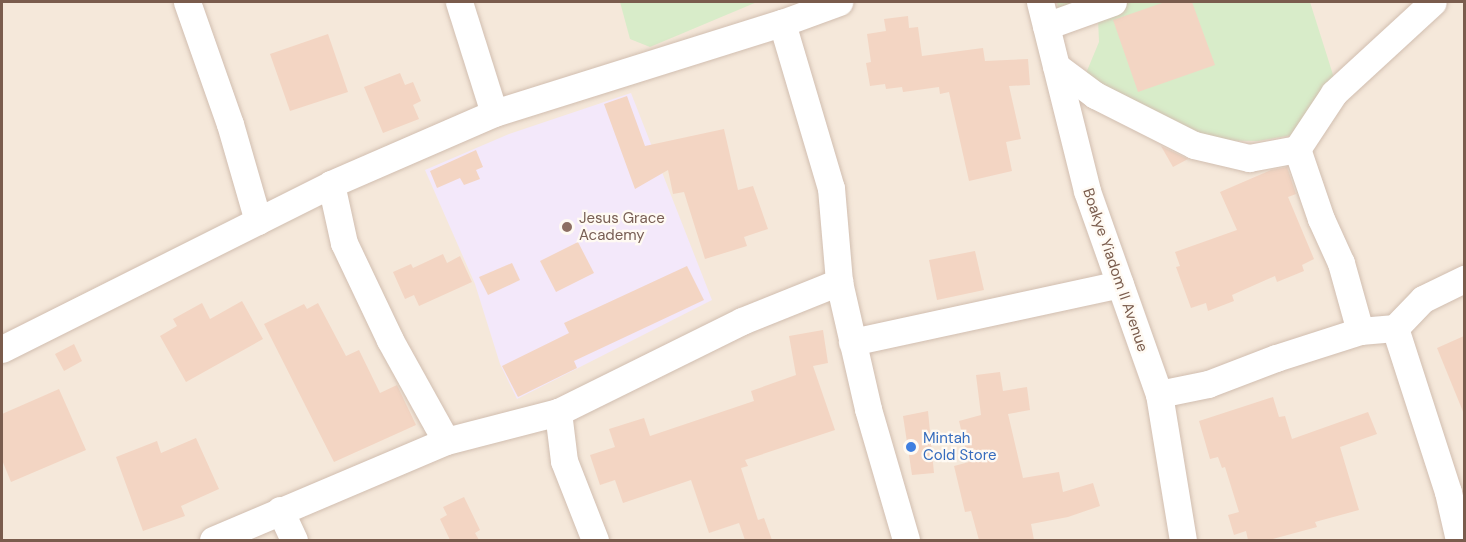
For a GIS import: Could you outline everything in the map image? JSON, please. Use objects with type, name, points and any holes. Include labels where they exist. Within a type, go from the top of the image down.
[{"type":"street","points":[[187,2],[230,124],[258,221]]},
{"type":"street","points":[[459,2],[494,113]]},
{"type":"street","points":[[2,350],[331,184],[494,113],[782,23],[840,2]]},
{"type":"street","points":[[1043,14],[1113,2]]},
{"type":"street","points":[[1056,66],[1095,95],[1194,145],[1249,158],[1298,149],[1334,93],[1433,2]]},
{"type":"street","name":"Boakye Yiadom II Avenue","points":[[1043,14],[1087,191],[1159,394],[1183,540]]},
{"type":"street","points":[[782,23],[831,188],[839,282],[852,342],[906,540]]},
{"type":"street","points":[[1298,149],[1321,219],[1341,263],[1360,331]]},
{"type":"street","points":[[331,184],[344,243],[390,340],[446,441]]},
{"type":"street","points":[[1159,394],[1208,384],[1276,358],[1360,331],[1395,328],[1423,299],[1464,279]]},
{"type":"street","points":[[213,540],[446,441],[558,412],[741,321],[839,282]]},
{"type":"street","points":[[852,342],[1120,284]]},
{"type":"street","points":[[1395,328],[1448,492],[1459,540]]},
{"type":"street","points":[[558,412],[564,461],[595,540]]},
{"type":"street","points":[[280,510],[294,540]]},
{"type":"shaded area","points":[[2,2],[1464,2],[1464,540],[2,540]]},
{"type":"shaded area","name":"Jesus Grace Academy","points":[[631,93],[712,300],[517,399],[500,364],[475,284],[425,170],[509,134]]},
{"type":"green space","points":[[620,2],[757,2],[650,47],[630,39]]},
{"type":"green space","points":[[1057,2],[1310,2],[1341,100],[1298,134],[1258,141],[1205,140],[1084,78],[1099,42],[1098,18],[1059,12]]},
{"type":"building","points":[[1165,2],[1192,2],[1215,65],[1138,92],[1113,20]]},
{"type":"building","points":[[908,16],[909,28],[918,27],[922,56],[983,48],[985,61],[1028,59],[1030,85],[1009,86],[1021,139],[1006,142],[1012,171],[969,181],[949,92],[940,94],[939,87],[903,92],[902,87],[886,89],[885,84],[870,86],[866,63],[871,62],[867,34],[886,31],[884,19]]},
{"type":"building","points":[[328,34],[348,92],[290,111],[270,54]]},
{"type":"building","points":[[400,73],[405,85],[413,82],[421,101],[413,105],[419,119],[383,133],[364,87]]},
{"type":"building","points":[[627,96],[645,146],[724,129],[738,190],[753,186],[768,229],[744,237],[747,246],[705,259],[684,192],[673,194],[668,170],[635,189],[604,104]]},
{"type":"building","points":[[1161,146],[1188,159],[1173,167]]},
{"type":"building","points":[[476,150],[483,167],[476,170],[480,179],[464,185],[460,178],[437,188],[430,171]]},
{"type":"building","points":[[1287,167],[1296,194],[1288,197],[1314,259],[1302,265],[1304,271],[1277,282],[1275,276],[1232,295],[1234,301],[1208,311],[1206,303],[1191,308],[1176,267],[1180,266],[1175,252],[1237,230],[1220,192],[1271,170]]},
{"type":"building","points":[[578,242],[594,273],[556,292],[540,261]]},
{"type":"building","points":[[975,251],[984,290],[937,300],[929,260]]},
{"type":"building","points":[[443,254],[447,263],[460,256],[472,282],[419,306],[414,295],[405,299],[393,272],[411,264],[413,268]]},
{"type":"building","points":[[512,263],[520,280],[488,295],[479,277]]},
{"type":"building","points":[[687,266],[704,300],[574,361],[577,368],[518,397],[502,366],[569,333],[564,323]]},
{"type":"building","points":[[242,301],[263,339],[186,382],[160,336],[177,326],[173,319],[202,303],[210,319]]},
{"type":"building","points":[[318,303],[346,356],[359,350],[380,393],[397,385],[416,425],[334,462],[264,324],[304,304],[307,309]]},
{"type":"building","points":[[823,330],[828,363],[813,366],[835,430],[745,460],[748,466],[741,468],[758,520],[764,518],[772,540],[745,540],[739,523],[709,533],[691,480],[623,503],[615,480],[600,485],[590,455],[615,447],[609,429],[644,418],[650,436],[754,401],[751,391],[796,375],[789,336]]},
{"type":"building","points":[[1464,336],[1464,414],[1437,348]]},
{"type":"building","points":[[74,344],[82,361],[64,371],[55,354]]},
{"type":"building","points":[[1000,372],[1003,391],[1027,387],[1030,410],[1008,414],[1023,478],[1059,472],[1063,492],[1093,483],[1100,506],[1068,517],[1031,524],[1034,540],[979,540],[971,511],[965,512],[954,466],[969,462],[959,421],[981,415],[976,375]]},
{"type":"building","points":[[59,389],[86,450],[11,482],[2,460],[2,414]]},
{"type":"building","points":[[1273,397],[1279,417],[1285,416],[1292,439],[1368,412],[1377,434],[1340,447],[1359,510],[1315,522],[1317,527],[1269,540],[1248,540],[1246,531],[1234,535],[1228,515],[1239,512],[1225,467],[1222,468],[1218,457],[1210,459],[1199,421]]},
{"type":"building","points":[[928,411],[934,473],[912,475],[903,416]]},
{"type":"building","points":[[196,438],[219,489],[181,506],[185,516],[143,531],[116,457],[157,441],[161,453]]},
{"type":"building","points":[[464,497],[480,530],[475,533],[479,540],[450,540],[440,519],[447,515],[443,507]]},
{"type":"place","name":"Jesus Grace Academy","points":[[567,227]]},
{"type":"place","name":"Mintah Cold Store","points":[[911,447]]}]
